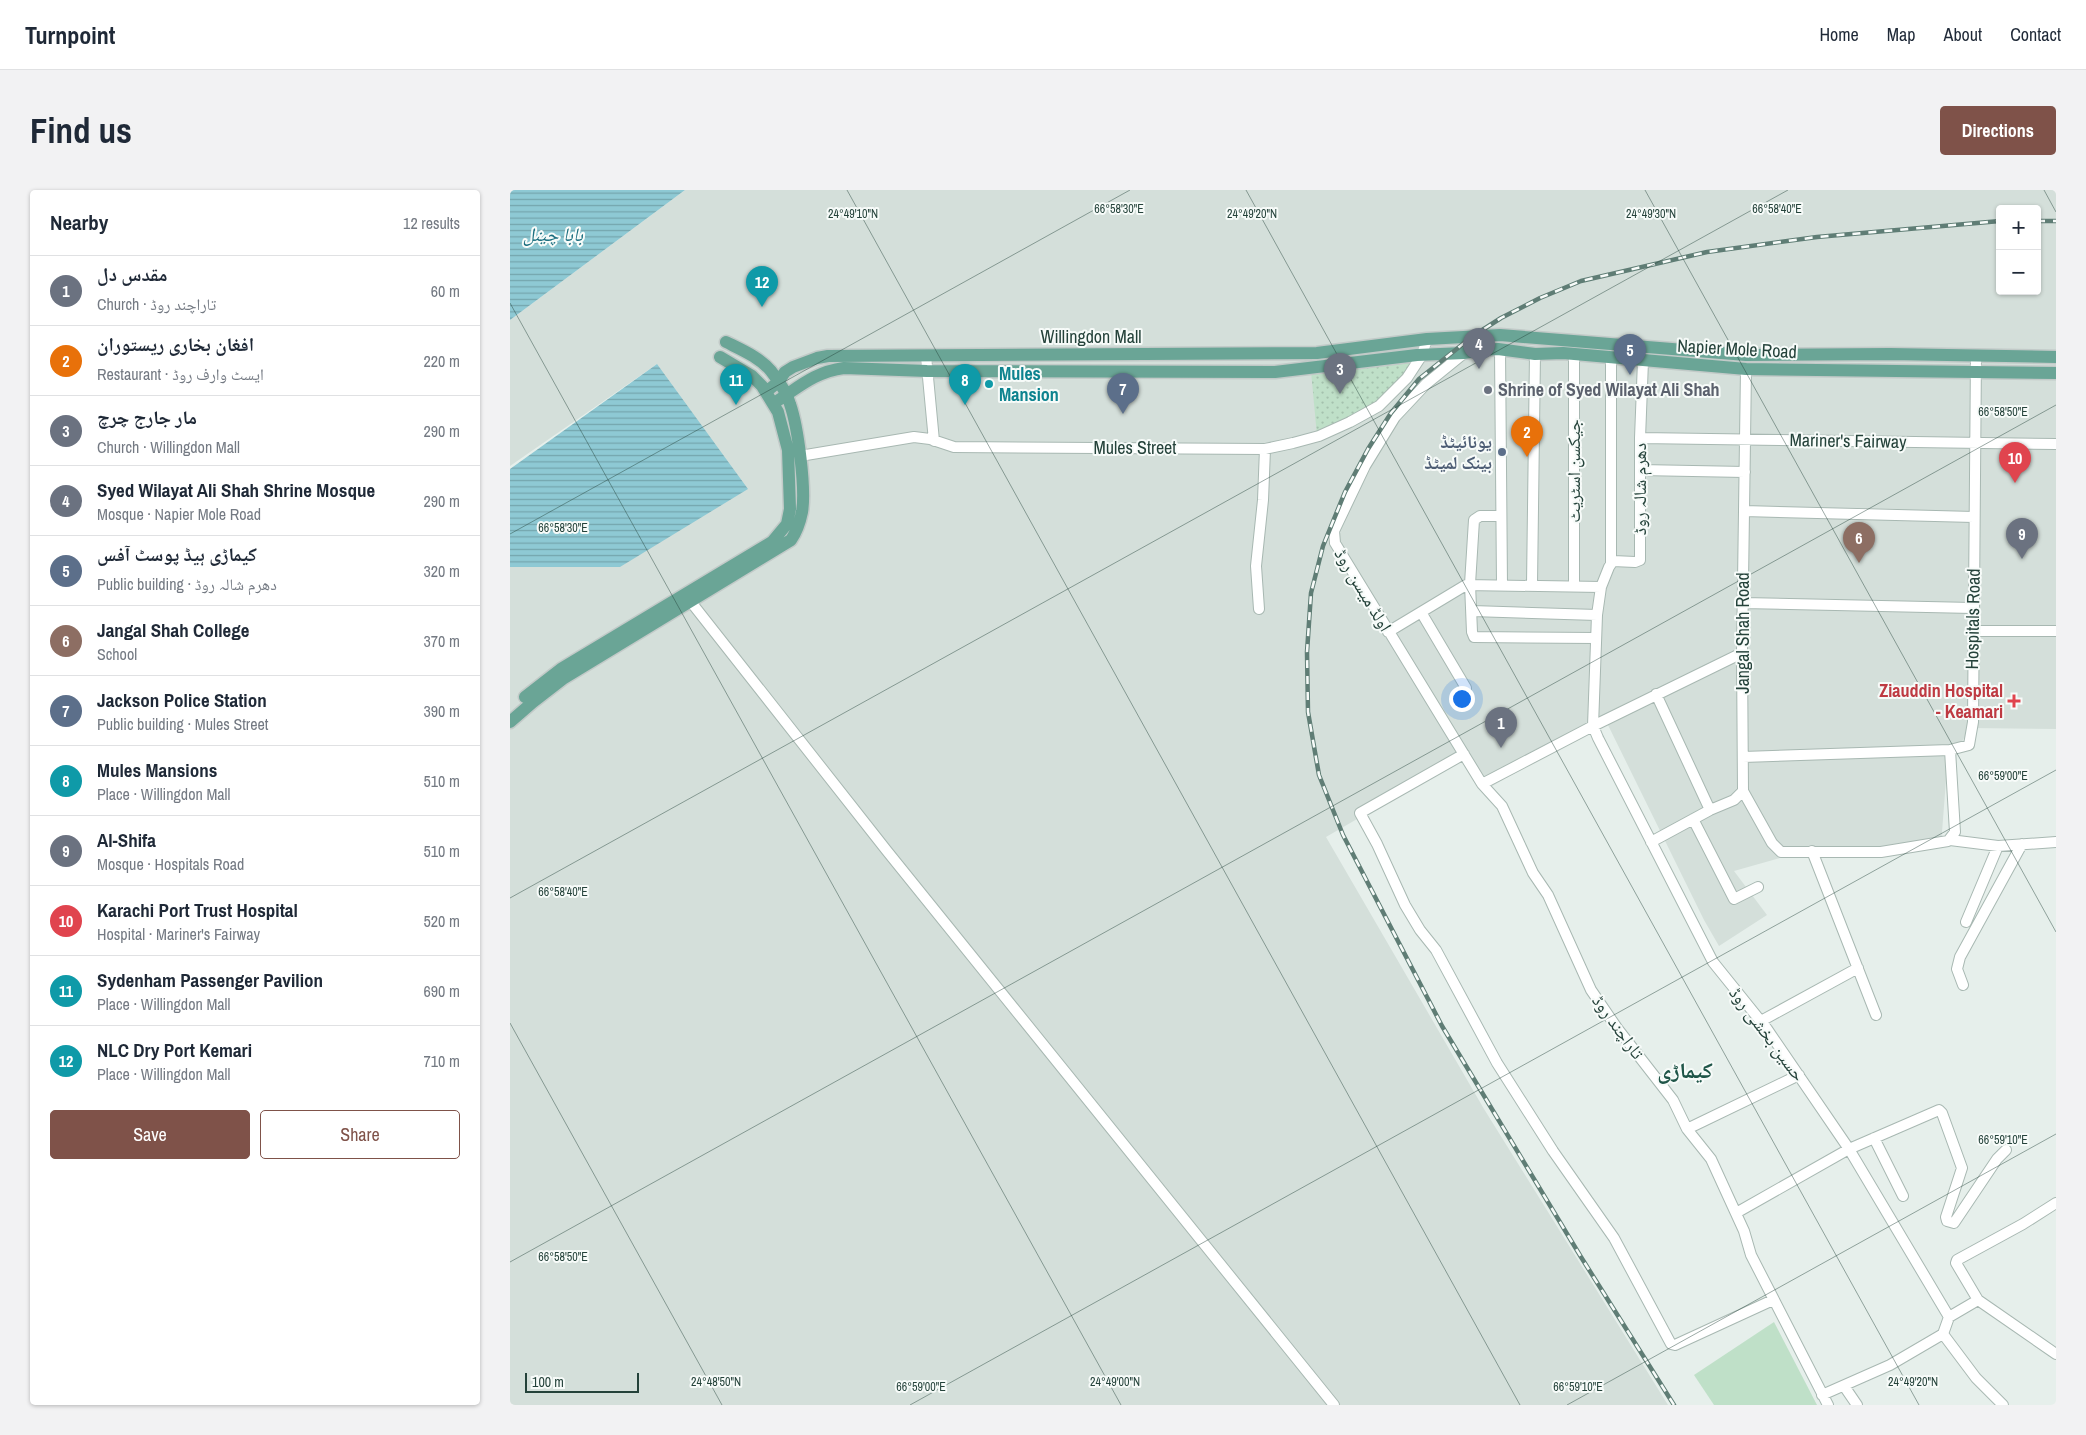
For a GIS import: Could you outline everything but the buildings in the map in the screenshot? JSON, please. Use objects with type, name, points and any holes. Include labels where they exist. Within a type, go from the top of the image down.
[{"type":"main road","name":"Napier Mole Road","points":[[1427,339],[1500,335],[1746,355],[1890,354],[2056,357]]},
{"type":"main road","name":"Willingdon Mall","points":[[766,392],[778,382],[785,372],[817,358],[1317,353],[1427,339]]},
{"type":"main road","points":[[510,722],[564,678],[791,540],[799,528],[803,509],[800,456],[791,405],[778,382],[764,364],[748,352],[726,342]]},
{"type":"main road","name":"Napier Mole Road","points":[[1420,355],[1500,350],[1535,354],[1562,353],[1611,359],[1746,369],[2056,373]]},
{"type":"main road","name":"Willingdon Mall","points":[[774,403],[810,378],[832,369],[844,368],[928,371],[1275,372],[1420,355]]},
{"type":"main road","points":[[510,710],[561,670],[772,542],[781,534],[787,524],[790,509],[788,450],[778,412],[774,403],[752,376],[720,357]]},
{"type":"street","name":"اولڈ میسن روڈ","points":[[1482,784],[1337,549],[1334,543],[1334,531],[1365,466],[1395,417],[1426,384],[1485,336]]},
{"type":"street","name":"Mules Street","points":[[800,456],[914,437],[954,447],[1264,449],[1319,436],[1379,406],[1407,378],[1427,339]]},
{"type":"street","points":[[1500,350],[1502,585]]},
{"type":"street","points":[[1532,585],[1535,354]]},
{"type":"street","name":"جیکسن اسٹریٹ","points":[[1574,355],[1574,587]]},
{"type":"street","name":"Hospitals Road","points":[[1743,757],[1950,750],[1966,747],[1970,742],[1973,722],[1976,355]]},
{"type":"street","points":[[926,356],[934,441]]},
{"type":"street","points":[[1593,726],[1597,615],[1601,587],[1611,563],[1611,359]]},
{"type":"street","name":"دھرم شالہ روڈ","points":[[1611,563],[1617,560],[1637,562],[1640,560],[1640,438],[1643,361]]},
{"type":"street","name":"Jangal Shah Road","points":[[1743,791],[1742,603],[1746,369]]},
{"type":"street","name":"Mariner's Fairway","points":[[1640,438],[2056,444]]},
{"type":"street","points":[[1259,609],[1256,566],[1263,500],[1264,449]]},
{"type":"street","points":[[1640,470],[1745,472]]},
{"type":"street","points":[[1744,511],[1974,517]]},
{"type":"street","points":[[1501,516],[1480,516],[1474,520],[1470,584],[1472,632],[1477,638],[1596,638]]},
{"type":"street","points":[[1388,632],[1470,584],[1601,587]]},
{"type":"street","points":[[691,602],[893,858],[1334,1405]]},
{"type":"street","points":[[1742,603],[1973,608]]},
{"type":"street","points":[[1472,611],[1597,615]]},
{"type":"street","points":[[1421,612],[1466,688]]},
{"type":"street","points":[[1973,631],[2056,631]]},
{"type":"street","points":[[1482,784],[1656,694],[1742,653]]},
{"type":"street","points":[[1656,694],[1710,810]]},
{"type":"street","name":"حسین بخشی روڈ","points":[[1593,726],[1712,962],[1761,1022],[1849,1149],[1949,1317]]},
{"type":"street","points":[[1950,750],[1955,832],[1950,840]]},
{"type":"street","points":[[1464,754],[1360,813],[1377,844],[1405,905],[1420,930],[1436,950],[1497,1063],[1553,1151],[1614,1238],[1671,1344],[1675,1345],[1772,1300]]},
{"type":"street","name":"تاراچند روڈ","points":[[1482,784],[1502,806],[1533,873],[1548,895],[1591,990],[1617,1028],[1673,1100],[1687,1129],[1711,1158],[1744,1232],[1751,1255],[1772,1300],[1828,1405]]},
{"type":"street","points":[[1651,842],[1710,810],[1734,800],[1743,791],[1776,849],[1781,852],[1880,852],[1950,840],[1998,846],[2056,842]]},
{"type":"street","points":[[1693,819],[1734,899],[1758,887]]},
{"type":"street","points":[[1963,985],[1957,969],[1960,957],[2022,844]]},
{"type":"street","points":[[1966,922],[1998,846]]},
{"type":"street","points":[[1812,851],[1876,1015]]},
{"type":"street","points":[[1761,1022],[1858,968]]},
{"type":"street","points":[[1687,1129],[1799,1075]]},
{"type":"street","points":[[1736,1213],[1849,1149],[1936,1110],[1942,1113],[1962,1168],[1946,1217],[1947,1221],[1954,1223],[1997,1159],[2006,1150]]},
{"type":"street","points":[[1874,1138],[1903,1196]]},
{"type":"street","points":[[2056,1203],[2023,1224],[1957,1260],[1956,1263],[1978,1300],[2056,1354]]},
{"type":"street","points":[[1822,1395],[1890,1365],[1942,1334],[1949,1317],[1978,1300]]},
{"type":"street","points":[[1942,1334],[1979,1382],[2003,1405]]},
{"type":"street","points":[[1844,1386],[1857,1405]]},
{"type":"shaded area","points":[[685,190],[2056,190],[2056,729],[1970,728],[1947,767],[1941,845],[1787,856],[1734,871],[1767,915],[1719,946],[1704,920],[1606,721],[1487,789],[1466,756],[1326,837],[1484,1109],[1668,1405],[510,1405],[510,567],[620,567],[657,364],[510,466],[510,320]]},
{"type":"green space","points":[[1420,356],[1390,395],[1317,436],[1311,371]]},
{"type":"green space","points":[[1774,1322],[1817,1405],[1714,1405],[1694,1375]]},
{"type":"water","name":"بابا چینل","points":[[510,190],[685,190],[510,320]]},
{"type":"water","points":[[657,364],[748,489],[620,567],[510,567],[510,469]]},
{"type":"railway","points":[[1674,1405],[1581,1257],[1442,1026],[1343,835],[1319,775],[1308,712],[1307,652],[1311,593],[1323,546],[1345,492],[1368,449],[1391,413],[1419,379],[1473,336],[1501,318],[1540,298],[1581,281],[1707,252],[1817,237],[1996,221]]},
{"type":"railway","points":[[2041,221],[2056,221]]},
{"type":"place","name":"NLC Dry Port Kemari","points":[[762,307]]},
{"type":"place","name":"Syed Wilayat Ali Shah Shrine Mosque","points":[[1479,369]]},
{"type":"place","name":"کیماڑی ہیڈ پوسٹ آفس","points":[[1630,375]]},
{"type":"place","name":"Mules Mansion","points":[[989,384]]},
{"type":"place","name":"Shrine of Syed Wilayat Ali Shah","points":[[1488,390]]},
{"type":"place","name":"مار جارج چرچ","points":[[1340,394]]},
{"type":"place","name":"Sydenham Passenger Pavilion","points":[[736,405]]},
{"type":"place","name":"Mules Mansions","points":[[965,405]]},
{"type":"place","name":"Jackson Police Station","points":[[1123,414]]},
{"type":"place","name":"یونائیٹڈ بینک لمیٹڈ","points":[[1502,452]]},
{"type":"place","name":"افغان بخاری ریستوران","points":[[1527,457]]},
{"type":"place","name":"Karachi Port Trust Hospital","points":[[2015,483]]},
{"type":"place","name":"Al-Shifa","points":[[2022,559]]},
{"type":"place","name":"Jangal Shah College","points":[[1859,563]]},
{"type":"place","name":"Ziauddin Hospital - Keamari","points":[[2014,701]]},
{"type":"place","name":"مقدس دل","points":[[1501,748]]},
{"type":"district","name":"کیماڑی","points":[[1685,1070]]}]
